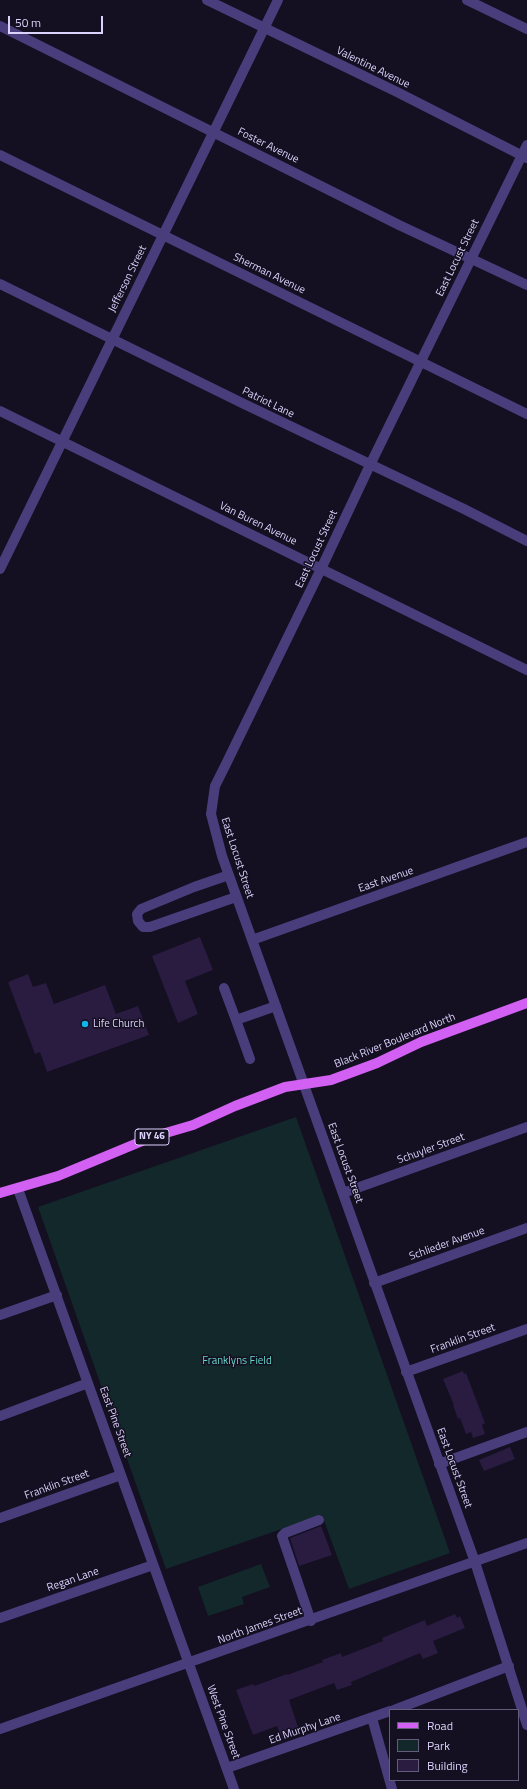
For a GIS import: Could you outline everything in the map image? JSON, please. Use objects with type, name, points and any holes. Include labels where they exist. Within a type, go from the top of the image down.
[{"type":"main road","name":"Black River Boulevard North","points":[[0,1193],[18,1189],[76,1169],[152,1137],[193,1125],[285,1087],[331,1080],[377,1063],[421,1042],[527,1004]]},
{"type":"street","name":"Valentine Avenue","points":[[207,0],[397,92],[524,157]]},
{"type":"street","name":"Jefferson Street","points":[[0,569],[278,0]]},
{"type":"street","points":[[467,0],[527,29]]},
{"type":"street","name":"Foster Avenue","points":[[0,26],[392,221],[527,285]]},
{"type":"street","name":"East Locust Street","points":[[527,145],[524,157],[421,361],[215,786],[211,814],[212,824],[236,897],[344,1193],[374,1283],[475,1562],[509,1666],[523,1697],[527,1725]]},
{"type":"street","name":"Sherman Avenue","points":[[0,155],[527,414]]},
{"type":"street","name":"Patriot Lane","points":[[0,284],[527,541]]},
{"type":"street","name":"Van Buren Avenue","points":[[0,411],[62,443],[321,568],[527,670]]},
{"type":"street","name":"East Avenue","points":[[252,940],[527,842]]},
{"type":"street","points":[[229,875],[194,887],[141,909],[137,914],[138,921],[143,927],[150,927],[236,897]]},
{"type":"street","points":[[224,988],[250,1059]]},
{"type":"street","points":[[236,1020],[276,1006]]},
{"type":"street","name":"Schuyler Street","points":[[344,1193],[527,1127]]},
{"type":"street","name":"East Pine Street","points":[[18,1189],[189,1664]]},
{"type":"street","name":"Schlieder Avenue","points":[[374,1283],[527,1228]]},
{"type":"street","points":[[0,1315],[57,1295]]},
{"type":"street","name":"Franklin Street","points":[[406,1372],[527,1329]]},
{"type":"street","points":[[0,1416],[88,1383]]},
{"type":"street","points":[[439,1464],[527,1432]]},
{"type":"street","name":"Franklin Street","points":[[0,1518],[121,1474]]},
{"type":"street","points":[[311,1620],[282,1536],[285,1533],[318,1520]]},
{"type":"street","name":"North James Street","points":[[0,1730],[527,1543]]},
{"type":"street","name":"Regan Lane","points":[[0,1618],[153,1564]]},
{"type":"street","name":"West Pine Street","points":[[189,1664],[234,1789]]},
{"type":"street","points":[[397,1709],[509,1666]]},
{"type":"street","name":"Ed Murphy Lane","points":[[227,1768],[389,1711]]},
{"type":"street","points":[[372,1718],[389,1778]]},
{"type":"green space","name":"Franklyns Field","points":[[296,1117],[450,1553],[349,1589],[322,1515],[166,1569],[38,1207]]},
{"type":"green space","points":[[261,1564],[270,1587],[242,1597],[244,1604],[208,1616],[198,1587]]},
{"type":"building","points":[[200,937],[213,970],[185,981],[198,1014],[178,1023],[152,956]]},
{"type":"building","name":"Life Church","points":[[28,974],[33,987],[46,983],[54,1004],[105,985],[116,1014],[138,1006],[149,1035],[47,1072],[40,1052],[35,1054],[8,982]]},
{"type":"building","points":[[463,1371],[464,1374],[466,1373],[485,1423],[482,1425],[485,1434],[473,1438],[471,1432],[466,1434],[460,1418],[458,1419],[443,1379]]},
{"type":"building","points":[[510,1447],[515,1459],[484,1471],[479,1460]]},
{"type":"building","points":[[321,1526],[332,1555],[299,1566],[290,1538]]},
{"type":"building","points":[[455,1614],[457,1618],[460,1616],[465,1628],[433,1641],[438,1653],[423,1659],[420,1653],[351,1682],[352,1685],[337,1690],[334,1683],[289,1700],[300,1733],[282,1739],[277,1726],[253,1735],[236,1690],[253,1684],[254,1686],[287,1675],[323,1662],[322,1660],[341,1653],[342,1657],[383,1641],[382,1638],[425,1620],[427,1626]]},
{"type":"place","name":"Life Church","points":[[85,1024]]}]
